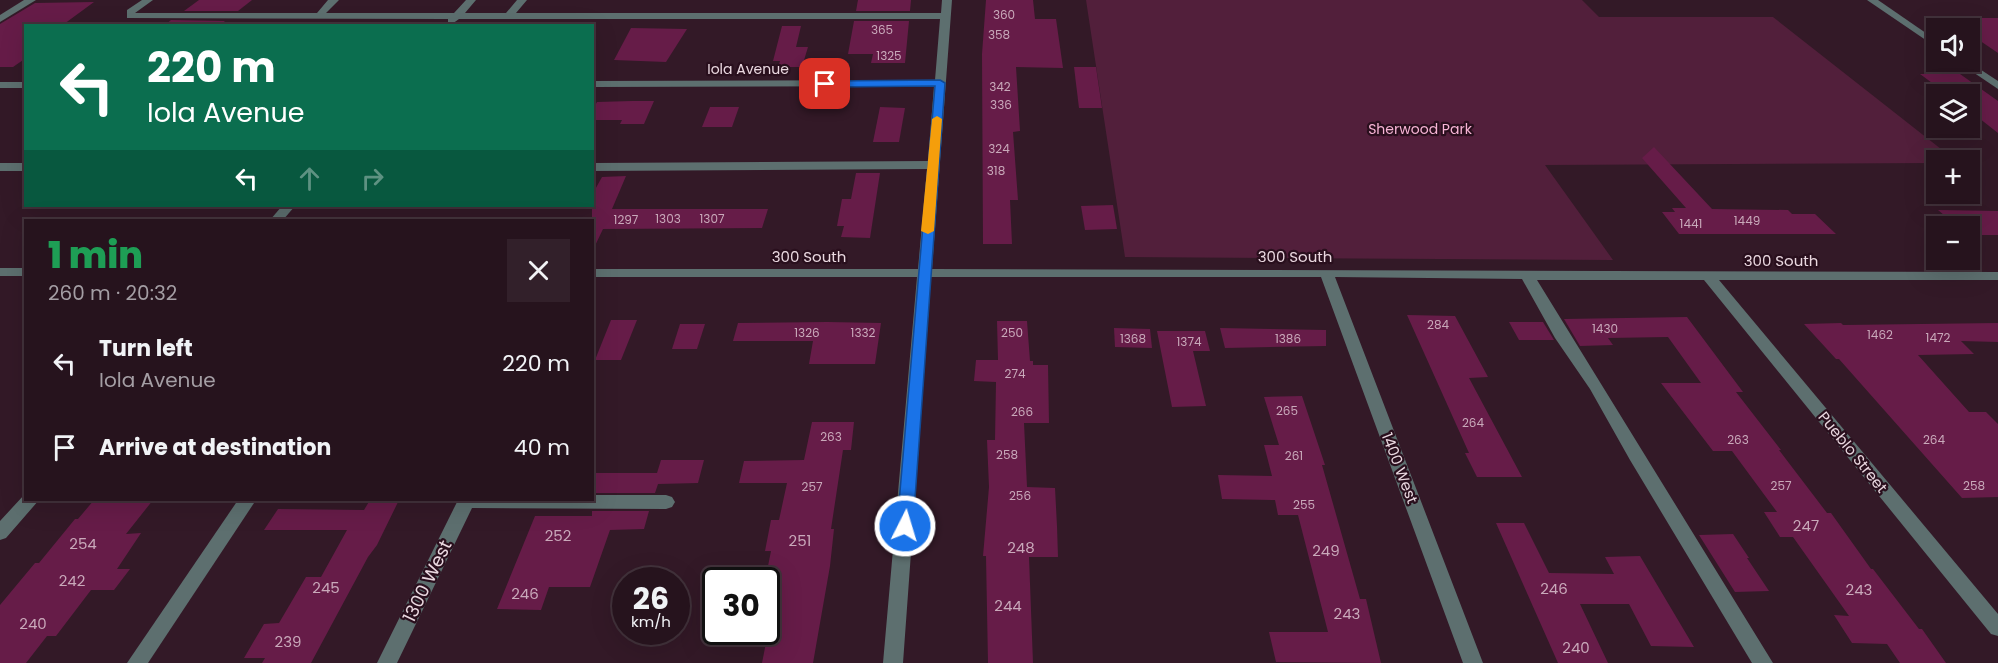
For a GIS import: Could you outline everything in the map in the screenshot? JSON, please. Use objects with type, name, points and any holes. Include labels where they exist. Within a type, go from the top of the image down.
[{"type":"street","points":[[0,19],[31,0]]},
{"type":"street","points":[[148,0],[130,12],[130,16],[452,21],[508,17],[946,8],[893,663]]},
{"type":"street","points":[[321,12],[334,0]]},
{"type":"street","points":[[452,21],[471,0]]},
{"type":"street","points":[[508,17],[522,0]]},
{"type":"street","points":[[1872,0],[1926,37]]},
{"type":"street","points":[[291,24],[299,17]]},
{"type":"street","points":[[1978,72],[1998,86]]},
{"type":"street","name":"Iola Avenue","points":[[594,84],[940,83]]},
{"type":"street","points":[[0,85],[24,85]]},
{"type":"street","points":[[594,166],[933,165]]},
{"type":"street","points":[[0,167],[24,167]]},
{"type":"street","points":[[277,219],[288,207]]},
{"type":"street","points":[[0,272],[24,272]]},
{"type":"street","name":"300 South","points":[[594,273],[1998,276]]},
{"type":"street","name":"1400 West","points":[[1326,273],[1473,663]]},
{"type":"street","points":[[1527,275],[1563,338],[1597,387],[1636,456],[1764,663]]},
{"type":"street","name":"Pueblo Street","points":[[1709,277],[1998,628]]},
{"type":"street","points":[[0,533],[29,501]]},
{"type":"street","points":[[137,663],[246,501]]},
{"type":"street","name":"1300 West","points":[[387,663],[466,501]]},
{"type":"street","points":[[566,501],[666,502]]},
{"type":"green space","name":"Sherwood Park","points":[[1086,0],[1582,0],[1599,17],[1773,17],[1942,150],[1926,150],[1926,163],[1545,165],[1613,260],[1125,257]]},
{"type":"building","points":[[199,0],[252,0],[238,11],[184,11]]},
{"type":"building","points":[[858,0],[911,0],[910,11],[856,11]]},
{"type":"building","points":[[986,0],[1033,0],[1035,19],[1056,19],[1063,68],[1016,67],[1020,131],[1013,132],[1018,200],[1010,200],[1012,244],[983,244],[982,54]]},
{"type":"building","points":[[94,2],[64,24],[24,24],[24,59],[13,67],[0,67],[0,24],[35,3]]},
{"type":"building","points":[[1980,18],[1998,18],[1998,53],[1980,41]]},
{"type":"building","points":[[171,20],[225,21],[221,24],[166,24]]},
{"type":"building","points":[[854,21],[909,21],[905,63],[871,63],[873,54],[848,54]]},
{"type":"building","points":[[782,26],[801,26],[796,47],[808,47],[802,67],[778,67],[780,61],[773,61]]},
{"type":"building","points":[[631,28],[687,29],[666,62],[614,60]]},
{"type":"building","points":[[1074,67],[1096,67],[1102,108],[1079,108]]},
{"type":"building","points":[[1920,74],[1960,74],[1974,84],[1934,84]]},
{"type":"building","points":[[1980,88],[1998,101],[1998,133],[1980,119]]},
{"type":"building","points":[[654,101],[644,124],[620,124],[622,120],[594,120],[594,107],[597,102]]},
{"type":"building","points":[[710,107],[739,107],[732,127],[702,127]]},
{"type":"building","points":[[880,107],[905,108],[899,142],[873,142]]},
{"type":"building","points":[[1654,147],[1712,209],[1788,210],[1792,214],[1815,214],[1836,234],[1679,234],[1662,212],[1675,212],[1672,208],[1686,208],[1642,158]]},
{"type":"building","points":[[856,173],[880,173],[870,238],[841,237],[844,226],[837,226],[842,199],[851,199]]},
{"type":"building","points":[[626,176],[612,209],[768,209],[762,228],[603,229],[594,248],[592,207],[594,207],[594,191],[602,177]]},
{"type":"building","points":[[1113,205],[1117,229],[1085,230],[1081,206]]},
{"type":"building","points":[[1938,210],[1998,211],[1998,235],[1980,234],[1980,216],[1945,216]]},
{"type":"building","points":[[1407,315],[1455,316],[1488,377],[1469,378],[1522,477],[1477,477],[1465,453],[1469,453]]},
{"type":"building","points":[[1687,317],[1743,392],[1736,392],[1781,450],[1779,450],[1827,513],[1831,513],[1871,569],[1919,629],[1922,629],[1946,663],[1900,663],[1887,644],[1852,643],[1834,615],[1849,616],[1793,537],[1780,537],[1764,512],[1777,512],[1732,451],[1713,451],[1661,383],[1701,383],[1668,337],[1608,338],[1613,345],[1580,346],[1564,319]]},
{"type":"building","points":[[611,320],[637,320],[621,360],[595,360]]},
{"type":"building","points":[[997,321],[1027,321],[1030,361],[1033,361],[1033,365],[1048,365],[1049,423],[1024,423],[1027,487],[1055,488],[1057,526],[1058,557],[1029,557],[1033,663],[988,663],[986,556],[983,556],[989,487],[987,440],[995,440],[996,382],[974,381],[976,360],[998,360]]},
{"type":"building","points":[[1509,322],[1543,322],[1554,340],[1519,340]]},
{"type":"building","points":[[738,323],[881,323],[875,364],[809,364],[813,341],[733,341]]},
{"type":"building","points":[[1841,323],[1843,325],[1998,323],[1998,342],[1961,341],[1974,354],[1918,355],[1969,412],[1986,412],[1998,424],[1998,497],[1962,498],[1839,359],[1836,359],[1804,324]]},
{"type":"building","points":[[680,324],[705,324],[697,349],[672,349]]},
{"type":"building","points":[[1114,328],[1150,329],[1152,348],[1115,347]]},
{"type":"building","points":[[1220,328],[1326,330],[1326,346],[1225,348]]},
{"type":"building","points":[[1157,331],[1205,331],[1210,351],[1193,351],[1206,406],[1172,407]]},
{"type":"building","points":[[1302,396],[1325,465],[1322,465],[1360,599],[1366,599],[1381,663],[1276,662],[1269,632],[1328,632],[1298,515],[1278,515],[1275,500],[1222,499],[1218,475],[1272,476],[1264,445],[1279,445],[1264,397]]},
{"type":"building","points":[[812,422],[854,422],[851,450],[843,450],[831,529],[834,529],[830,566],[813,663],[762,663],[766,645],[780,645],[780,567],[768,567],[771,551],[765,551],[771,520],[779,520],[787,483],[739,483],[744,461],[804,460]]},
{"type":"building","points":[[661,460],[704,460],[698,483],[658,484],[655,493],[594,493],[594,473],[657,473]]},
{"type":"building","points":[[93,501],[152,501],[126,534],[141,533],[117,569],[130,569],[114,590],[91,590],[56,636],[47,636],[26,663],[0,663],[0,605],[35,563],[39,563],[75,519],[78,519]]},
{"type":"building","points":[[369,501],[399,501],[377,545],[368,557],[311,663],[262,663],[265,658],[244,658],[264,624],[279,623],[306,577],[321,577],[347,530],[264,530],[278,509],[364,510]]},
{"type":"building","points":[[592,511],[649,511],[644,529],[610,530],[590,587],[549,587],[541,610],[497,609],[535,516],[592,516]]},
{"type":"building","points":[[1496,523],[1524,523],[1549,573],[1614,574],[1605,557],[1640,556],[1694,647],[1651,646],[1629,604],[1580,604],[1608,663],[1558,663]]},
{"type":"building","points":[[1733,534],[1769,591],[1735,592],[1699,535]]},
{"type":"slow traffic","points":[[928,231],[937,119]]},
{"type":"route","points":[[825,84],[940,83],[905,526]]}]
